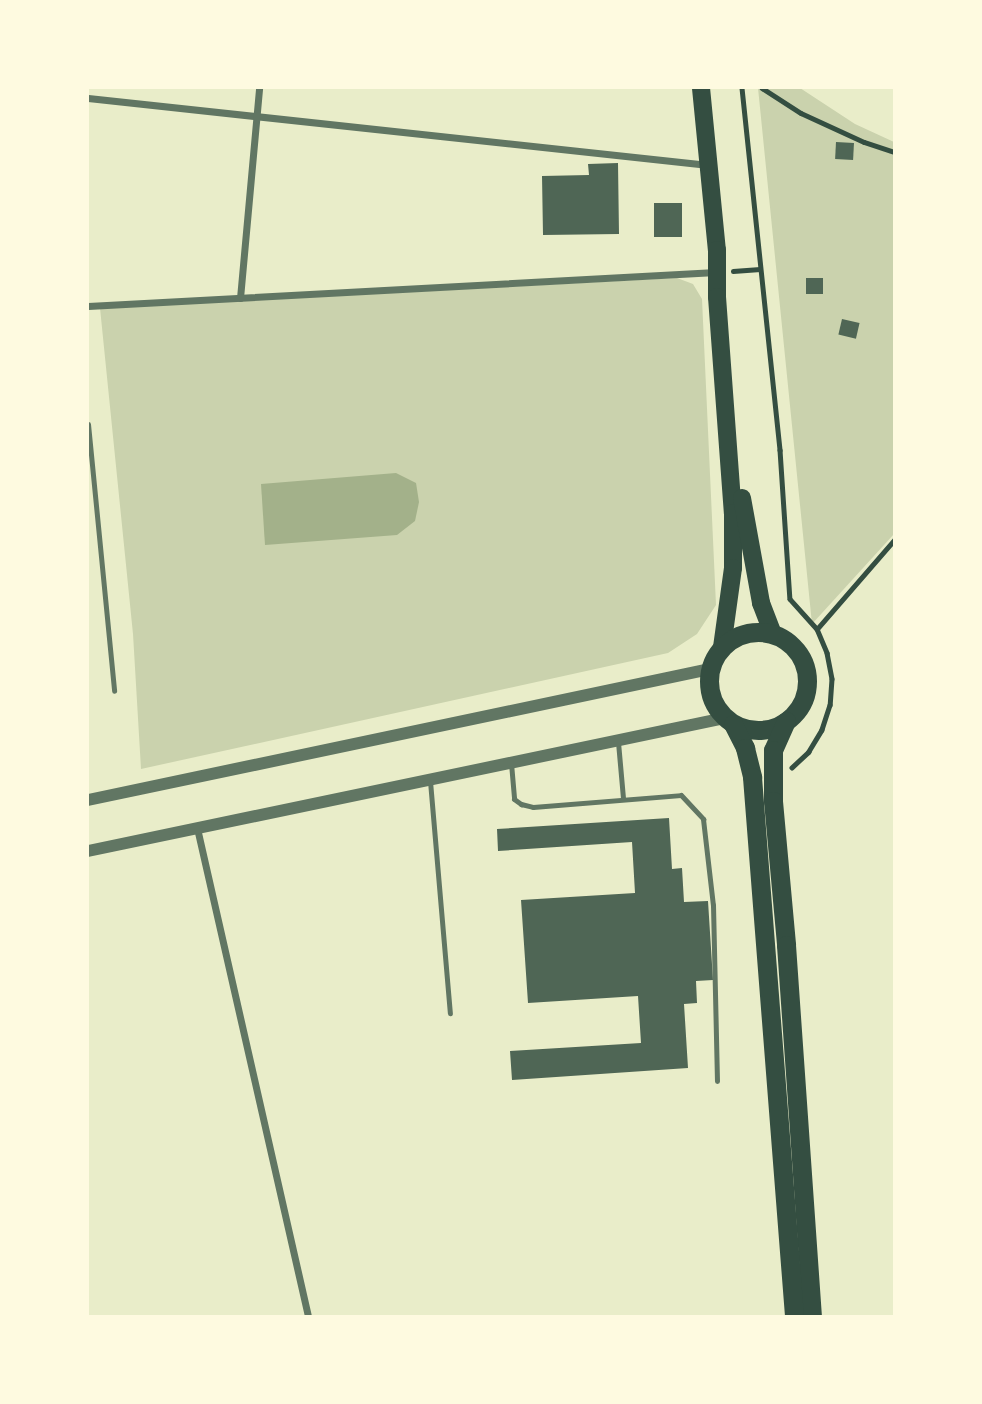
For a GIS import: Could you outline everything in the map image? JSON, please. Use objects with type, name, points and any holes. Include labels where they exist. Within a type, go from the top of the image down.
[{"type":"highway","points":[[794,1317],[752,777],[745,748],[709,691],[710,669],[722,647],[741,634],[773,634],[793,646],[805,667],[807,678],[802,702],[786,721],[773,750],[773,801],[786,945],[812,1317]]},
{"type":"highway","points":[[729,721],[761,730],[786,721]]},
{"type":"main road","points":[[701,88],[728,410],[733,568],[722,647]]},
{"type":"main road","points":[[728,410],[753,566],[761,603],[773,634]]},
{"type":"street","points":[[240,298],[259,88]]},
{"type":"street","points":[[88,98],[708,165]]},
{"type":"street","points":[[88,306],[717,272]]},
{"type":"street","points":[[88,800],[710,669]]},
{"type":"street","points":[[88,852],[429,778],[729,721]]},
{"type":"street","points":[[197,828],[308,1317]]},
{"type":"lane","points":[[88,424],[114,691]]},
{"type":"lane","points":[[618,741],[623,798]]},
{"type":"lane","points":[[511,763],[514,799],[521,804],[533,807],[681,795],[703,819],[713,905],[717,1081]]},
{"type":"lane","points":[[429,778],[450,1013]]},
{"type":"path","points":[[742,88],[780,450],[790,599],[817,629],[827,653],[832,679],[830,705],[822,730],[808,752],[790,770]]},
{"type":"path","points":[[762,88],[801,113],[864,142],[894,152]]},
{"type":"path","points":[[817,629],[894,540]]},
{"type":"shaded area","points":[[758,88],[800,88],[855,124],[894,142],[894,534],[812,624]]},
{"type":"shaded area","points":[[677,278],[693,284],[702,299],[716,605],[697,634],[668,653],[141,769],[133,634],[100,308]]},
{"type":"shaded area","points":[[396,473],[416,483],[419,502],[415,521],[397,535],[265,545],[261,484]]},
{"type":"building","points":[[836,142],[854,143],[853,160],[835,159]]},
{"type":"building","points":[[618,163],[619,234],[543,235],[542,176],[589,175],[588,164]]},
{"type":"building","points":[[654,203],[682,203],[682,237],[654,237]]},
{"type":"building","points":[[806,278],[823,278],[823,294],[806,294]]},
{"type":"building","points":[[842,319],[860,323],[856,339],[838,335]]},
{"type":"building","points":[[669,818],[672,869],[682,868],[684,902],[708,901],[713,980],[696,981],[697,1003],[684,1004],[688,1068],[512,1080],[510,1051],[641,1043],[638,996],[528,1003],[521,900],[635,893],[632,842],[498,851],[497,829]]}]
